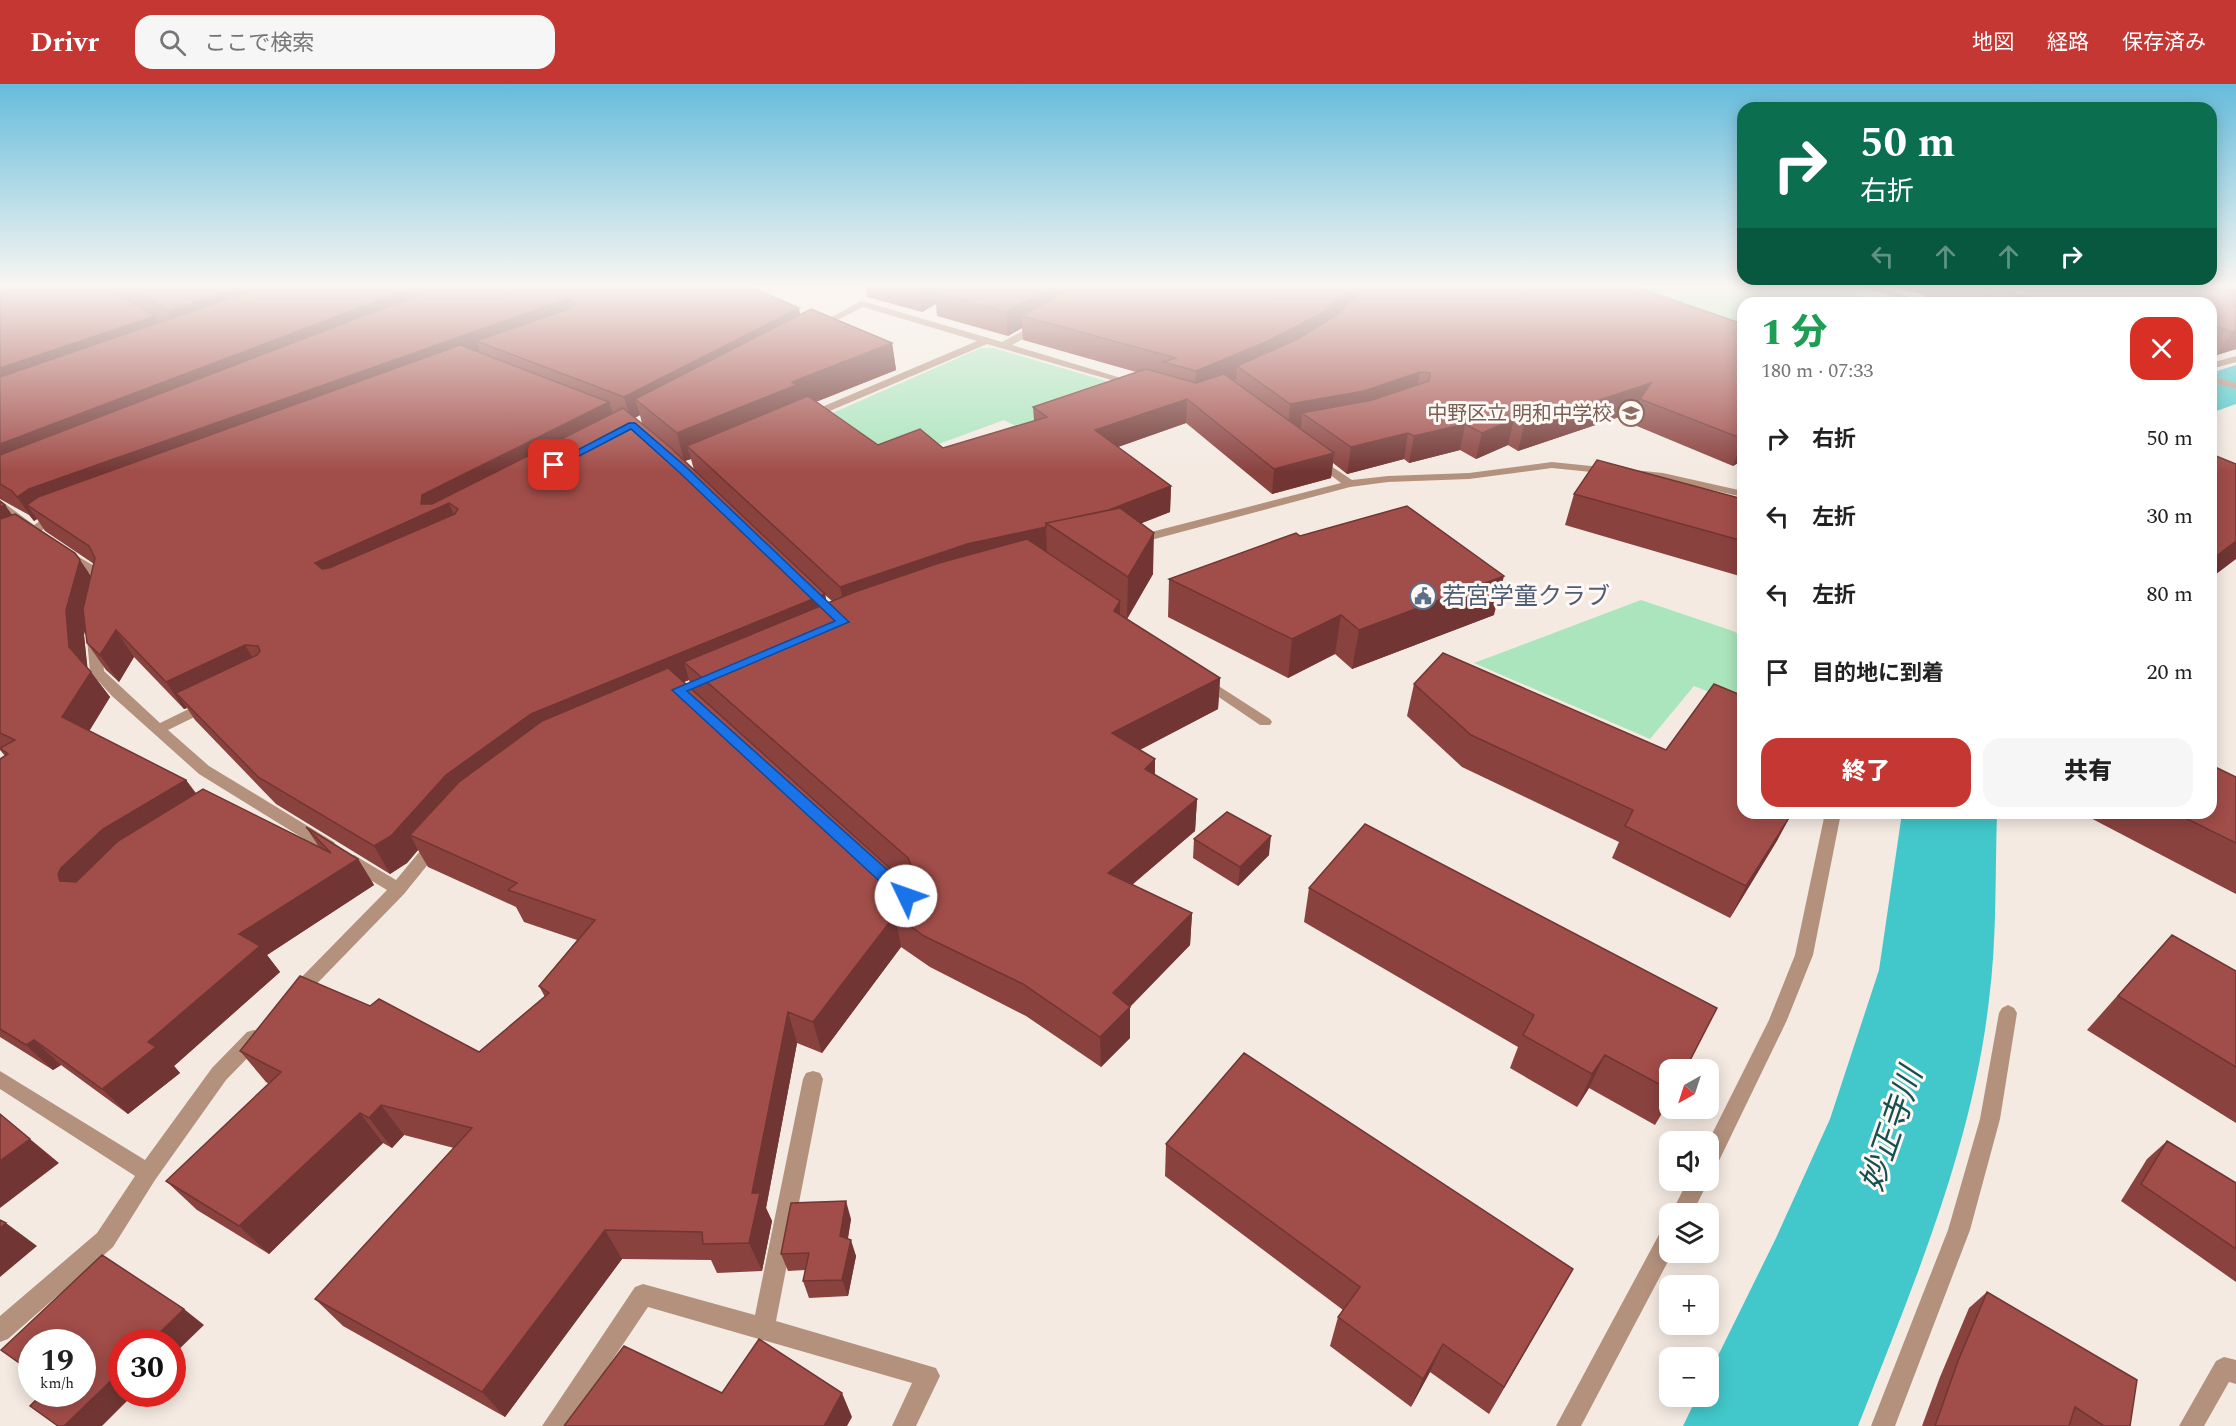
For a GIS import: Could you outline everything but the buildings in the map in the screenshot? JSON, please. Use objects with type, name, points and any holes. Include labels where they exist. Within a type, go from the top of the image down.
[{"type":"street","points":[[798,420],[969,347]]},
{"type":"street","points":[[1011,347],[1151,388]]},
{"type":"street","points":[[2217,364],[2236,358]]},
{"type":"street","points":[[2217,381],[2236,386]]},
{"type":"street","points":[[1304,449],[1350,484]]},
{"type":"street","points":[[1120,543],[1350,484],[1388,479],[1468,476],[1552,465],[1663,476],[1737,493]]},
{"type":"street","points":[[0,504],[24,520],[43,537],[99,574],[105,585],[102,595]]},
{"type":"street","points":[[43,537],[50,518],[71,510]]},
{"type":"street","points":[[0,546],[43,537]]},
{"type":"street","points":[[95,626],[97,672],[204,770],[398,889]]},
{"type":"street","points":[[1186,669],[1265,722]]},
{"type":"street","points":[[159,729],[224,698]]},
{"type":"street","points":[[221,805],[240,793]]},
{"type":"street","points":[[1719,1140],[1778,1020],[1804,955],[1832,819]]},
{"type":"street","points":[[284,1006],[398,889],[449,828]]},
{"type":"street","points":[[1883,1426],[1959,1230],[1990,1119],[2008,1013]]},
{"type":"street","points":[[0,1330],[105,1240],[148,1173],[219,1074],[268,1023]]},
{"type":"street","points":[[0,1079],[148,1173]]},
{"type":"street","points":[[763,1329],[813,1079]]},
{"type":"street","points":[[1568,1426],[1659,1256]]},
{"type":"street","points":[[554,1426],[643,1295],[928,1376],[904,1426]]},
{"type":"street","points":[[2191,1426],[2224,1369],[2236,1372]]},
{"type":"green space","points":[[981,348],[993,348],[1120,385],[1022,429],[1004,420],[884,464],[821,418]]},
{"type":"green space","points":[[1641,600],[1737,633],[1737,703],[1694,686],[1650,739],[1474,663]]},
{"type":"water","points":[[2236,365],[2236,404],[2217,411],[2217,371]]},
{"type":"water","name":"妙正寺川","points":[[1901,819],[1997,819],[1993,954],[1989,1000],[1981,1055],[1969,1110],[1919,1270],[1858,1426],[1683,1426],[1692,1407],[1719,1407],[1719,1354],[1776,1238],[1830,1119],[1879,970]]},
{"type":"place","name":"中野区立 明和中学校","points":[[1631,413]]},
{"type":"place","name":"若宮学童クラブ","points":[[1423,596]]},
{"type":"route","points":[[554,465],[632,425],[683,469],[843,622],[678,690],[906,896]]}]
